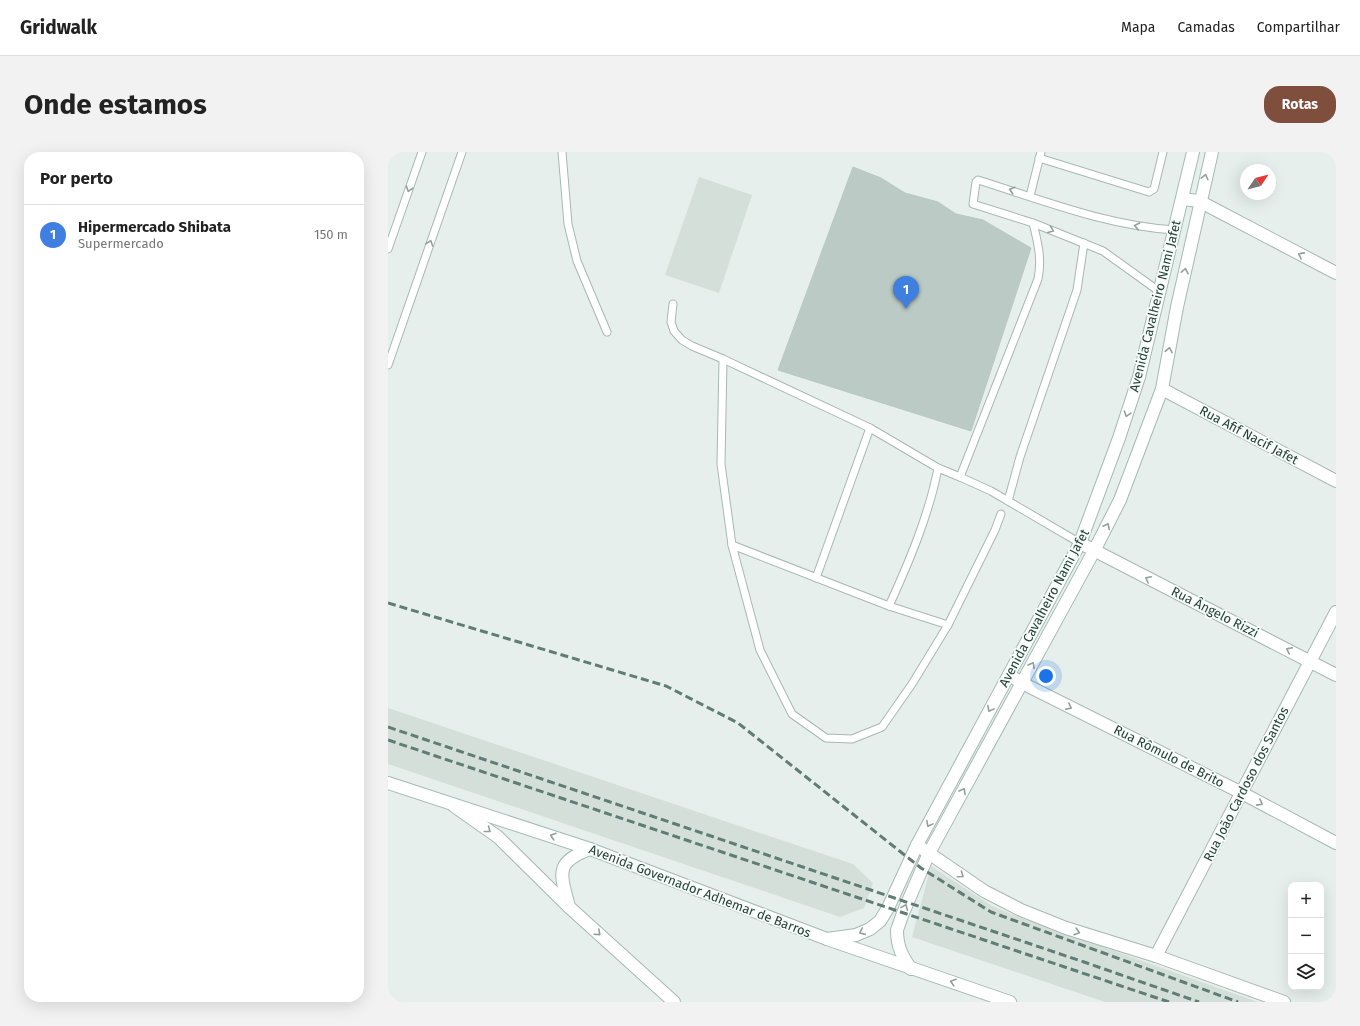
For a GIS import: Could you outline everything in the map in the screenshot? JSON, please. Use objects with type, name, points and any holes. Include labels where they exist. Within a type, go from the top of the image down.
[{"type":"main road","name":"Avenida Cavalheiro Nami Jafet","points":[[827,939],[856,935],[870,929],[880,921],[888,908],[917,845],[1080,543],[1114,452],[1134,392],[1160,292],[1193,152]]},
{"type":"main road","name":"Avenida Cavalheiro Nami Jafet","points":[[911,969],[900,952],[897,941],[897,930],[928,853],[1094,551],[1120,500],[1162,389],[1199,201],[1212,152]]},
{"type":"main road","points":[[1182,199],[1199,201],[1336,273]]},
{"type":"main road","name":"Rua Afif Nacif Jafet","points":[[1162,389],[1336,481]]},
{"type":"main road","name":"Rua Ângelo Rizzi","points":[[1080,543],[1336,674]]},
{"type":"main road","name":"Rua João Cardoso dos Santos","points":[[1156,956],[1242,793],[1309,660],[1336,612]]},
{"type":"main road","name":"Rua Rômulo de Brito","points":[[1009,675],[1022,683],[1242,793],[1336,843]]},
{"type":"main road","name":"Avenida Governador Adhemar de Barros","points":[[388,783],[444,800],[590,849],[827,939],[1010,1002]]},
{"type":"main road","points":[[444,800],[498,837],[569,907],[674,1002]]},
{"type":"main road","points":[[917,845],[984,891],[1021,910],[1066,928],[1156,956],[1284,1002]]},
{"type":"main road","points":[[569,907],[561,876],[563,866],[576,854],[590,849]]},
{"type":"lane","points":[[388,249],[422,152]]},
{"type":"lane","points":[[388,365],[462,152]]},
{"type":"lane","points":[[562,152],[568,224],[577,261],[607,332]]},
{"type":"lane","points":[[1030,196],[1040,155],[1149,192],[1154,189],[1163,152]]},
{"type":"lane","points":[[1160,292],[1121,262],[1103,251],[1033,223],[972,202],[978,180],[1110,221],[1151,228],[1175,230]]},
{"type":"lane","points":[[960,478],[1038,279],[1040,252],[1033,223]]},
{"type":"lane","points":[[1008,501],[1020,457],[1076,290],[1084,243]]},
{"type":"lane","points":[[673,304],[671,322],[674,331],[692,346],[870,428],[938,468],[1008,501],[1080,543]]},
{"type":"lane","points":[[723,359],[721,464],[732,545],[760,650],[792,714],[826,738],[852,739],[882,727],[912,684],[948,626],[995,530],[1001,514]]},
{"type":"lane","points":[[816,578],[870,428]]},
{"type":"lane","points":[[889,606],[906,569],[934,489],[938,468]]},
{"type":"lane","points":[[732,545],[889,606],[948,626]]},
{"type":"shaded area","points":[[699,177],[752,195],[719,293],[665,275]]},
{"type":"shaded area","points":[[388,708],[853,864],[873,883],[864,908],[840,917],[388,764]]},
{"type":"shaded area","points":[[931,866],[992,906],[1016,916],[1258,1002],[1105,1002],[912,937]]},
{"type":"building","points":[[853,167],[881,178],[905,193],[938,202],[956,214],[983,220],[1031,248],[971,431],[778,370]]},
{"type":"railway","points":[[388,603],[666,686],[738,723],[921,868],[991,912],[1238,1002]]},
{"type":"railway","points":[[388,727],[1199,1002]]},
{"type":"railway","points":[[388,740],[1169,1002]]},
{"type":"place","name":"Hipermercado Shibata","points":[[906,309]]}]
